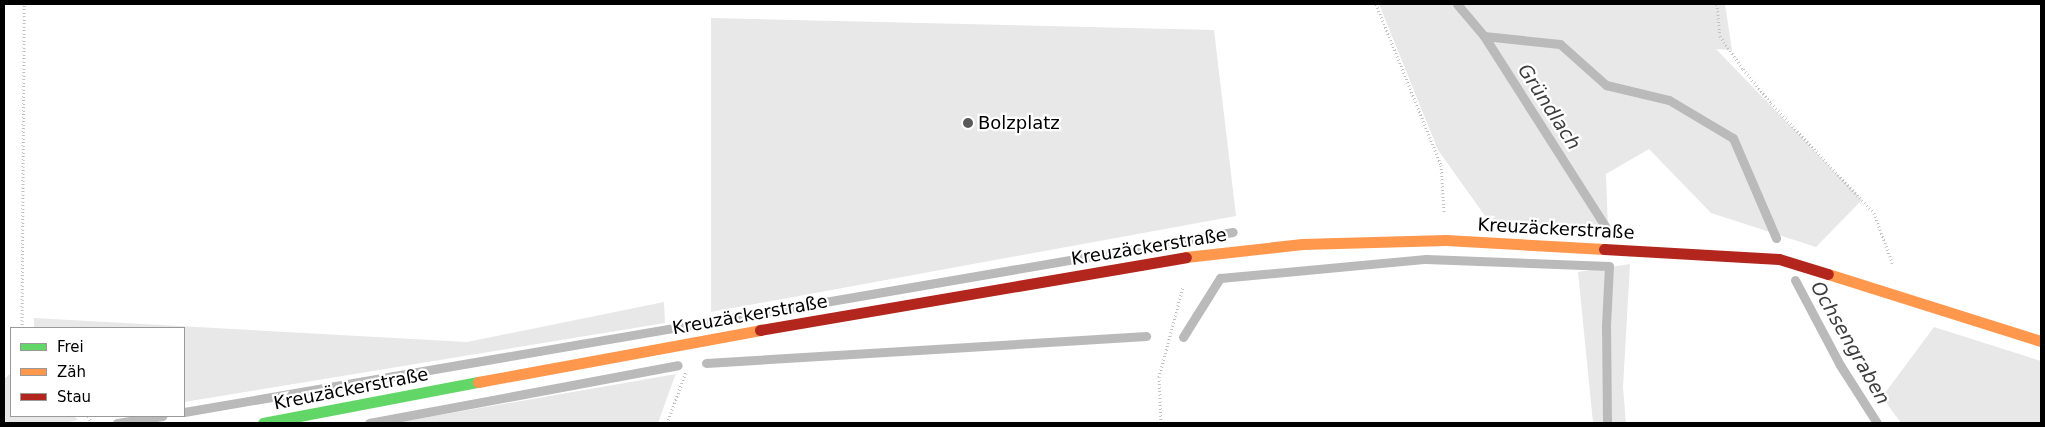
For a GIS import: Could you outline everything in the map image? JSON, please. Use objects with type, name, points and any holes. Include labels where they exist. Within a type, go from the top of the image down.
[{"type":"street","name":"Kreuzäckerstraße","points":[[263,423],[698,341],[1193,256],[1302,244],[1446,240],[1779,259],[2041,341]]},
{"type":"path","points":[[22,327],[24,4]]},
{"type":"path","points":[[1376,4],[1441,165],[1446,240]]},
{"type":"path","points":[[1717,4],[1720,36],[1743,69],[1771,103],[1874,213],[1905,299]]},
{"type":"path","points":[[1161,423],[1158,378],[1193,256]]},
{"type":"path","points":[[667,423],[698,341]]},
{"type":"shaded area","points":[[1379,4],[1725,4],[1732,50],[1716,49],[1862,200],[1816,247],[1711,213],[1649,149],[1606,174],[1608,229],[1488,220],[1438,150]]},
{"type":"shaded area","name":"Bolzplatz","points":[[711,18],[1214,30],[1236,216],[711,312]]},
{"type":"shaded area","points":[[1630,264],[1623,387],[1626,423],[1593,423],[1578,272]]},
{"type":"shaded area","points":[[664,302],[665,323],[185,402],[185,327],[34,327],[34,318],[467,342]]},
{"type":"shaded area","points":[[1934,327],[2041,361],[2041,423],[1901,423],[1882,397]]},
{"type":"shaded area","points":[[10,374],[10,417],[75,417],[78,420],[63,423],[4,423],[4,379]]},
{"type":"shaded area","points":[[676,374],[658,423],[394,423]]},
{"type":"waterway","name":"Gründlach","points":[[1457,4],[1484,36],[1609,232]]},
{"type":"waterway","name":"Ochsengraben","points":[[1484,36],[1560,44],[1606,85],[1669,100],[1733,138],[1776,238]]},
{"type":"waterway","points":[[185,412],[1233,232]]},
{"type":"waterway","points":[[1183,337],[1220,278],[1426,259],[1609,266],[1606,325],[1607,423]]},
{"type":"waterway","name":"Ochsengraben","points":[[1795,280],[1840,365],[1877,423]]},
{"type":"waterway","points":[[706,363],[1146,336]]},
{"type":"waterway","points":[[369,423],[678,365]]},
{"type":"waterway","points":[[117,423],[156,417]]},
{"type":"traffic: fast","points":[[263,423],[478,382]]},
{"type":"traffic: slow","points":[[1186,257],[1302,244],[1446,240],[1604,249]]},
{"type":"traffic: slow","points":[[1828,274],[2041,341]]},
{"type":"traffic: slow","points":[[478,382],[760,330]]},
{"type":"traffic: jam","points":[[1604,249],[1779,259],[1828,274]]},
{"type":"traffic: jam","points":[[760,330],[1186,257]]},
{"type":"place","name":"Bolzplatz","points":[[968,123]]}]
